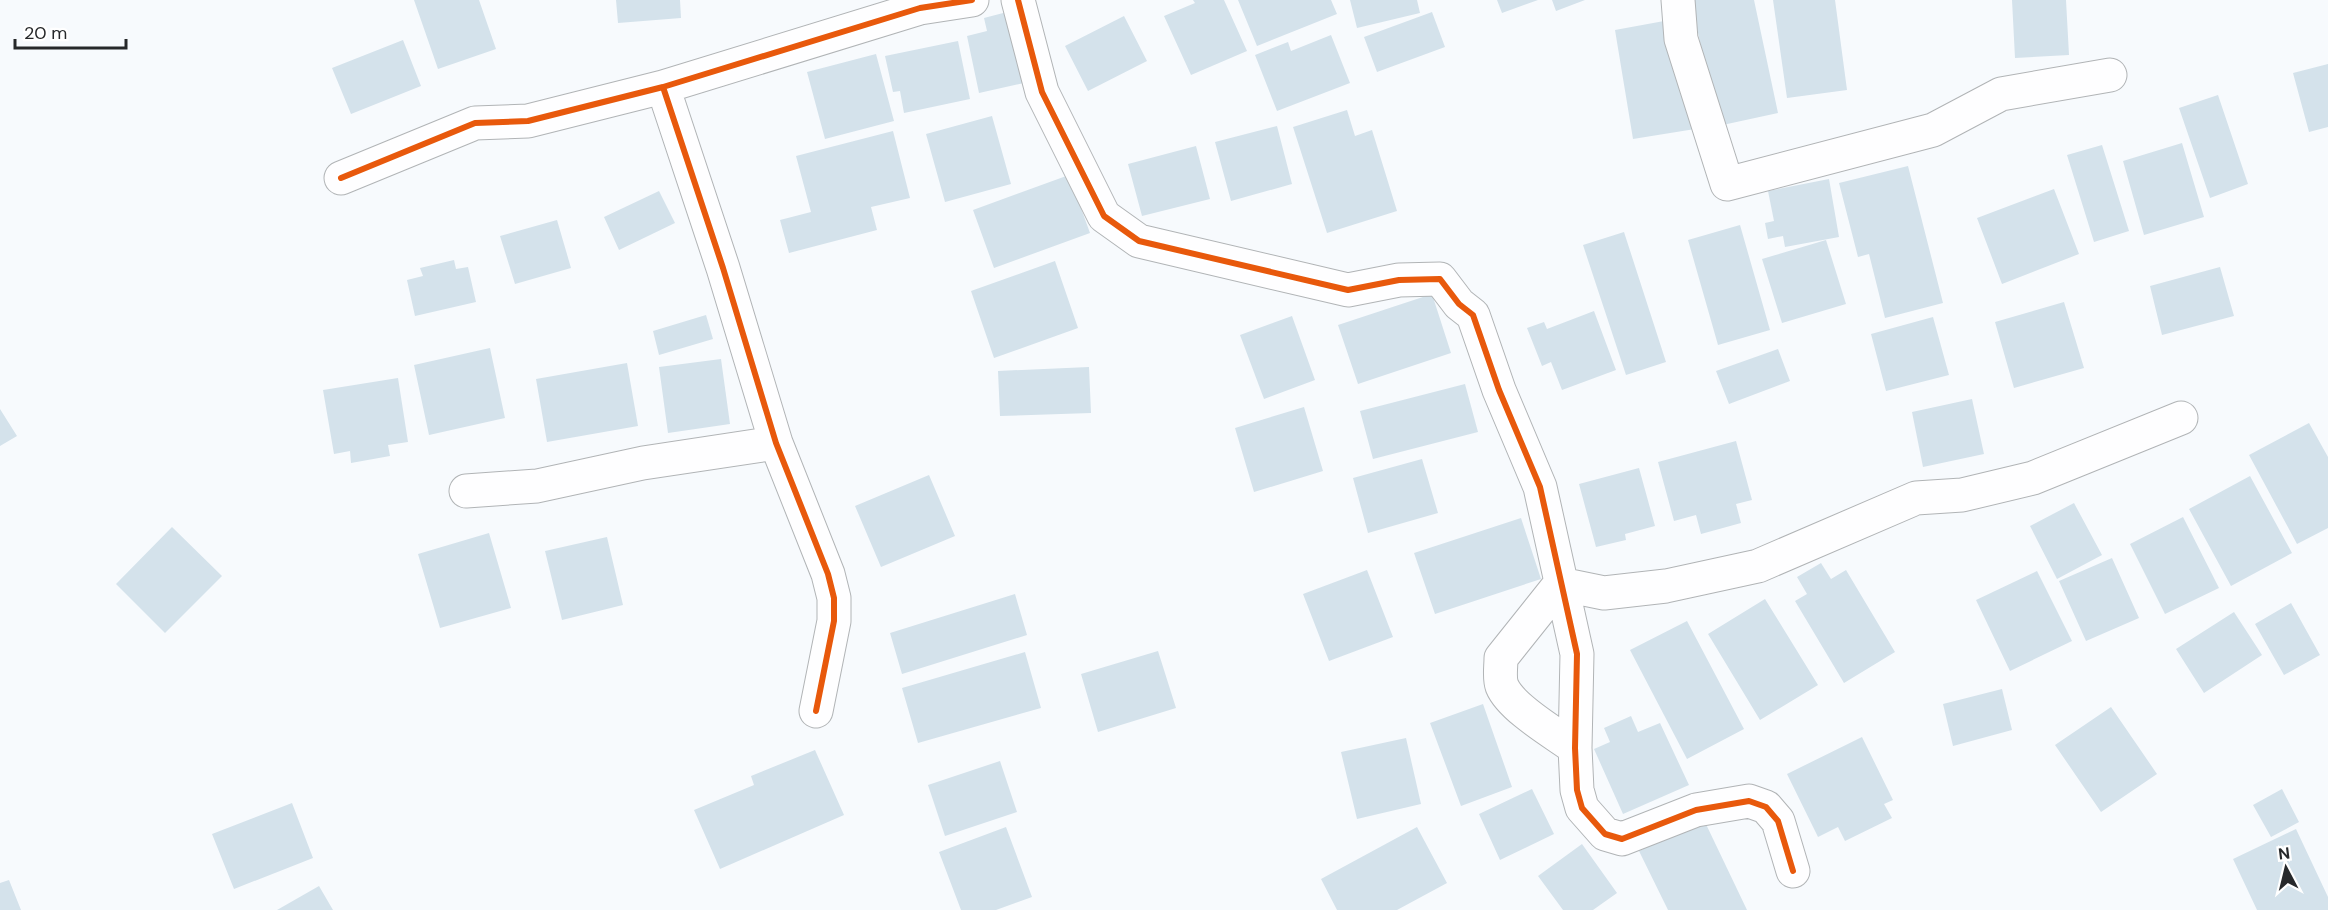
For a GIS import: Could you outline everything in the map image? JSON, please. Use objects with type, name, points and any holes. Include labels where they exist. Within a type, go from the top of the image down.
[{"type":"street","points":[[341,178],[475,123],[528,121],[663,87],[920,8],[972,0]]},
{"type":"street","points":[[1018,0],[1042,92],[1057,123],[1104,216],[1139,241],[1348,290],[1399,280],[1440,279],[1459,304],[1473,315],[1499,390],[1523,442],[1540,487],[1577,654],[1575,748],[1577,790],[1582,808],[1605,834],[1622,839],[1696,810],[1749,801],[1766,807],[1778,821],[1793,871]]},
{"type":"street","points":[[1678,0],[1681,39],[1727,184],[1933,130],[2001,94],[2110,75]]},
{"type":"street","points":[[663,87],[723,268],[776,443],[828,574],[834,598],[834,621],[816,711]]},
{"type":"street","points":[[1560,584],[1604,593],[1666,586],[1758,566],[1916,498],[1962,495],[2033,478],[2181,418]]},
{"type":"street","points":[[466,491],[537,486],[643,463],[776,443]]},
{"type":"street","points":[[1560,584],[1502,658],[1500,672],[1502,686],[1510,699],[1575,748]]},
{"type":"building","points":[[414,0],[479,0],[496,49],[438,69]]},
{"type":"building","points":[[616,0],[680,0],[681,18],[618,23]]},
{"type":"building","points":[[1193,0],[1224,0],[1247,51],[1191,75],[1164,16],[1195,3]]},
{"type":"building","points":[[1238,0],[1331,0],[1337,14],[1257,46]]},
{"type":"building","points":[[1350,0],[1417,0],[1420,13],[1357,28]]},
{"type":"building","points":[[1497,0],[1538,0],[1502,13]]},
{"type":"building","points":[[1552,0],[1585,0],[1556,11]]},
{"type":"building","points":[[1691,0],[1754,0],[1778,113],[1718,126]]},
{"type":"building","points":[[1773,0],[1835,0],[1847,90],[1787,98]]},
{"type":"building","points":[[2012,0],[2066,0],[2069,55],[2015,58]]},
{"type":"building","points":[[1007,12],[1024,83],[979,93],[967,36],[987,31],[984,18]]},
{"type":"building","points":[[1432,12],[1445,47],[1377,72],[1364,37]]},
{"type":"building","points":[[1124,16],[1147,61],[1088,91],[1065,46]]},
{"type":"building","points":[[1675,19],[1695,129],[1633,139],[1615,30]]},
{"type":"building","points":[[1331,35],[1350,83],[1277,111],[1255,55],[1288,42],[1291,51]]},
{"type":"building","points":[[403,40],[421,86],[351,114],[332,68]]},
{"type":"building","points":[[958,41],[970,99],[904,113],[900,91],[893,92],[885,56]]},
{"type":"building","points":[[876,54],[894,121],[825,139],[807,72]]},
{"type":"building","points":[[2328,64],[2328,127],[2309,132],[2293,73]]},
{"type":"building","points":[[2218,95],[2248,184],[2210,198],[2179,108]]},
{"type":"building","points":[[1347,110],[1355,136],[1372,130],[1397,211],[1327,233],[1293,127]]},
{"type":"building","points":[[992,116],[1011,184],[945,202],[926,134]]},
{"type":"building","points":[[1277,126],[1292,184],[1231,201],[1215,142]]},
{"type":"building","points":[[893,131],[910,198],[871,207],[877,230],[789,253],[780,220],[811,212],[796,156]]},
{"type":"building","points":[[2182,143],[2204,217],[2144,235],[2123,161]]},
{"type":"building","points":[[2102,145],[2129,231],[2094,242],[2067,155]]},
{"type":"building","points":[[1196,146],[1210,199],[1142,216],[1128,164]]},
{"type":"building","points":[[1908,166],[1943,303],[1885,318],[1869,254],[1858,257],[1839,183]]},
{"type":"building","points":[[1069,175],[1090,233],[994,268],[973,210]]},
{"type":"building","points":[[1829,179],[1839,237],[1785,247],[1783,236],[1768,239],[1765,223],[1774,221],[1768,191]]},
{"type":"building","points":[[2054,189],[2079,254],[2002,284],[1977,218]]},
{"type":"building","points":[[659,191],[675,223],[619,250],[604,217]]},
{"type":"building","points":[[557,220],[571,268],[515,284],[500,236]]},
{"type":"building","points":[[1740,225],[1770,330],[1718,345],[1688,240]]},
{"type":"building","points":[[1624,232],[1666,362],[1626,375],[1583,245]]},
{"type":"building","points":[[1826,240],[1846,304],[1782,323],[1762,259]]},
{"type":"building","points":[[454,260],[456,269],[468,267],[476,302],[415,316],[407,280],[423,276],[420,268]]},
{"type":"building","points":[[1055,261],[1078,328],[994,358],[971,291]]},
{"type":"building","points":[[2220,267],[2234,316],[2162,335],[2150,286]]},
{"type":"building","points":[[1432,294],[1451,353],[1358,384],[1338,325]]},
{"type":"building","points":[[2064,302],[2084,368],[2014,388],[1995,322]]},
{"type":"building","points":[[1594,311],[1616,370],[1562,390],[1551,362],[1542,366],[1527,328],[1544,322],[1547,329]]},
{"type":"building","points":[[706,315],[713,339],[659,355],[653,331]]},
{"type":"building","points":[[1292,316],[1315,380],[1264,399],[1240,335]]},
{"type":"building","points":[[1933,317],[1949,375],[1886,391],[1871,334]]},
{"type":"building","points":[[490,348],[505,418],[429,435],[414,365]]},
{"type":"building","points":[[1778,349],[1790,381],[1729,404],[1716,371]]},
{"type":"building","points":[[721,359],[730,424],[668,433],[659,367]]},
{"type":"building","points":[[627,363],[638,426],[547,442],[536,379]]},
{"type":"building","points":[[1089,367],[1091,413],[1000,416],[998,371]]},
{"type":"building","points":[[398,378],[408,442],[388,445],[390,456],[351,463],[350,451],[334,454],[323,390]]},
{"type":"building","points":[[1465,384],[1478,432],[1373,459],[1360,411]]},
{"type":"building","points":[[1972,399],[1984,454],[1923,467],[1912,412]]},
{"type":"building","points":[[1304,407],[1323,471],[1254,492],[1235,428]]},
{"type":"building","points":[[0,409],[17,436],[0,446]]},
{"type":"building","points":[[2309,423],[2328,457],[2328,528],[2297,544],[2249,455]]},
{"type":"building","points":[[1736,441],[1752,500],[1736,504],[1741,523],[1701,534],[1696,515],[1674,521],[1658,462]]},
{"type":"building","points":[[1422,459],[1438,513],[1368,533],[1353,478]]},
{"type":"building","points":[[1639,468],[1655,526],[1625,534],[1626,540],[1596,547],[1579,484]]},
{"type":"building","points":[[929,475],[955,536],[881,567],[855,506]]},
{"type":"building","points":[[2250,476],[2292,553],[2231,586],[2189,509]]},
{"type":"building","points":[[2074,503],[2102,555],[2057,579],[2030,526]]},
{"type":"building","points":[[2183,517],[2219,588],[2165,614],[2130,544]]},
{"type":"building","points":[[1521,518],[1541,579],[1435,614],[1414,553]]},
{"type":"building","points":[[172,527],[222,576],[165,633],[116,584]]},
{"type":"building","points":[[489,533],[511,608],[440,628],[418,554]]},
{"type":"building","points":[[607,537],[623,605],[562,620],[545,551]]},
{"type":"building","points":[[2112,558],[2139,618],[2086,641],[2059,581]]},
{"type":"building","points":[[1821,563],[1831,579],[1846,570],[1895,652],[1844,683],[1795,601],[1807,594],[1797,577]]},
{"type":"building","points":[[1367,570],[1393,637],[1329,661],[1303,594]]},
{"type":"building","points":[[2037,571],[2072,641],[2010,671],[1976,600]]},
{"type":"building","points":[[1015,594],[1027,635],[902,674],[890,633]]},
{"type":"building","points":[[1765,599],[1818,685],[1760,720],[1708,634]]},
{"type":"building","points":[[2291,603],[2320,655],[2284,675],[2255,624]]},
{"type":"building","points":[[2234,612],[2262,655],[2204,693],[2176,649]]},
{"type":"building","points":[[1687,621],[1744,729],[1687,759],[1630,650]]},
{"type":"building","points":[[1158,651],[1176,708],[1098,732],[1081,674]]},
{"type":"building","points":[[1025,652],[1041,708],[918,743],[902,688]]},
{"type":"building","points":[[2002,689],[2012,730],[1953,746],[1943,704]]},
{"type":"building","points":[[1483,704],[1512,787],[1461,806],[1430,723]]},
{"type":"building","points":[[2111,707],[2157,774],[2101,812],[2055,745]]},
{"type":"building","points":[[1631,716],[1638,732],[1660,723],[1689,785],[1623,814],[1594,749],[1610,742],[1604,728]]},
{"type":"building","points":[[1862,737],[1893,800],[1884,804],[1892,818],[1845,841],[1838,827],[1818,837],[1787,774]]},
{"type":"building","points":[[1406,738],[1421,804],[1357,819],[1341,752]]},
{"type":"building","points":[[815,750],[844,815],[720,869],[694,810],[754,785],[751,776]]},
{"type":"building","points":[[1000,761],[1017,812],[945,836],[928,785]]},
{"type":"building","points":[[1532,789],[1554,834],[1500,860],[1479,814]]},
{"type":"building","points":[[2282,789],[2299,822],[2271,837],[2253,805]]},
{"type":"building","points":[[292,803],[313,858],[234,889],[212,834]]},
{"type":"building","points":[[1704,820],[1747,910],[1668,910],[1639,851]]},
{"type":"building","points":[[1006,827],[1032,897],[996,910],[961,910],[939,852]]},
{"type":"building","points":[[1417,827],[1447,883],[1397,910],[1337,910],[1321,879]]},
{"type":"building","points":[[2296,829],[2328,897],[2328,910],[2257,910],[2233,859]]},
{"type":"building","points":[[1582,844],[1617,893],[1593,910],[1563,910],[1538,876]]},
{"type":"building","points":[[9,880],[21,910],[0,910],[0,883]]},
{"type":"building","points":[[319,886],[333,910],[277,910]]},
{"type":"cycle path","points":[[341,178],[475,123],[528,121],[663,87],[920,8],[972,0]]},
{"type":"cycle path","points":[[1018,0],[1042,92],[1104,216],[1139,241],[1348,290],[1399,280],[1440,279],[1459,304],[1473,315],[1499,390],[1540,487],[1577,654],[1575,748],[1577,790],[1582,808],[1605,834],[1622,839],[1696,810],[1749,801],[1766,807],[1778,821],[1793,871]]},
{"type":"cycle path","points":[[663,87],[723,268],[776,443],[828,574],[834,598],[834,621],[816,711]]}]
